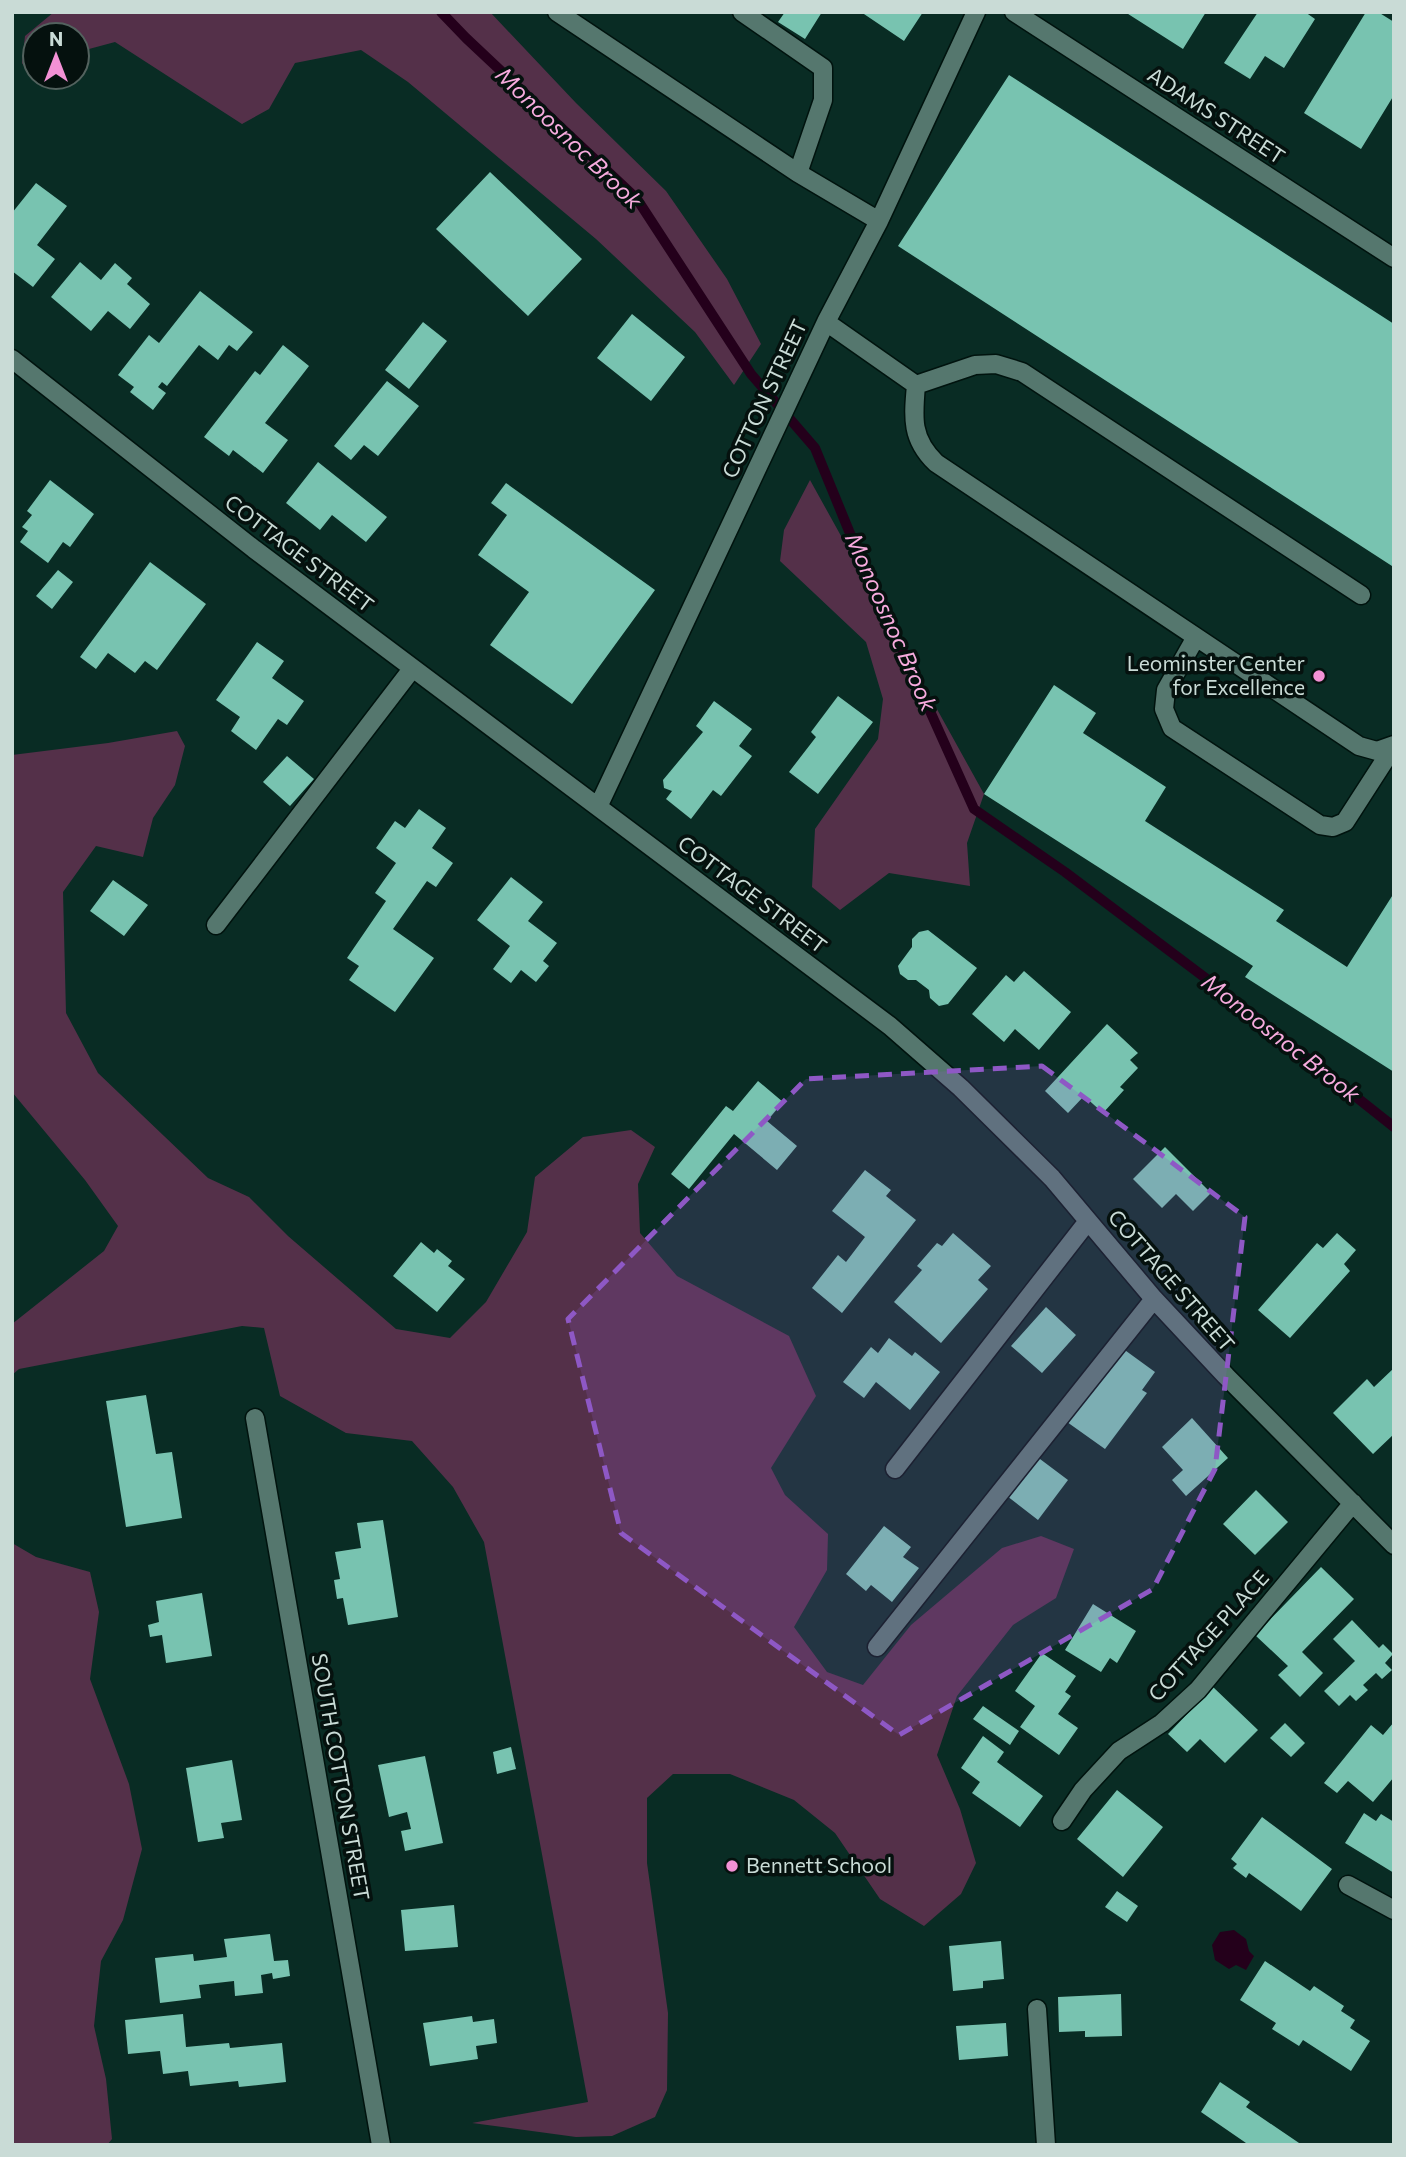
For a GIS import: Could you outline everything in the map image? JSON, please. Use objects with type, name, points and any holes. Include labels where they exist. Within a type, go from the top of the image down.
[{"type":"street","points":[[557,12],[798,173],[880,221]]},
{"type":"street","points":[[742,12],[823,68],[823,100],[798,173]]},
{"type":"street","name":"COTTON STREET","points":[[598,807],[826,322],[880,221],[976,12]]},
{"type":"street","name":"ADAMS STREET","points":[[1014,12],[1394,258]]},
{"type":"street","points":[[826,322],[916,385]]},
{"type":"street","name":"COTTAGE STREET","points":[[12,359],[254,549],[890,1026],[970,1097],[1052,1178],[1154,1299],[1226,1376],[1394,1545]]},
{"type":"street","points":[[916,385],[975,365],[996,364],[1022,372],[1361,595]]},
{"type":"street","points":[[916,385],[916,434],[923,451],[936,463],[1359,746],[1377,751],[1394,746]]},
{"type":"street","points":[[1196,637],[1166,690],[1164,709],[1172,728],[1320,825],[1333,827],[1345,822],[1394,746]]},
{"type":"street","points":[[216,925],[412,668]]},
{"type":"street","points":[[895,1469],[1088,1221]]},
{"type":"street","points":[[877,1647],[1154,1299]]},
{"type":"street","name":"SOUTH COTTON STREET","points":[[255,1418],[381,2145]]},
{"type":"street","name":"COTTAGE PLACE","points":[[1062,1821],[1083,1790],[1119,1751],[1162,1723],[1198,1690],[1353,1503]]},
{"type":"street","points":[[1348,1885],[1394,1910]]},
{"type":"street","points":[[1037,2009],[1046,2145]]},
{"type":"highlighted area","points":[[1042,1066],[1245,1217],[1215,1469],[1153,1589],[899,1735],[621,1533],[568,1319],[806,1079]]},
{"type":"shaded area","points":[[54,12],[490,12],[576,103],[666,191],[727,279],[761,344],[734,385],[695,332],[596,239],[408,82],[361,50],[295,63],[269,109],[242,124],[115,42],[91,48],[91,21],[43,21]]},
{"type":"shaded area","points":[[810,480],[984,794],[967,843],[970,886],[889,873],[840,910],[812,887],[815,829],[878,739],[883,699],[866,642],[780,561],[784,530]]},
{"type":"shaded area","points":[[177,731],[185,746],[175,785],[153,818],[143,857],[96,846],[63,892],[66,1013],[98,1073],[208,1178],[249,1197],[288,1236],[396,1329],[450,1338],[486,1302],[527,1232],[535,1177],[583,1137],[631,1130],[655,1147],[638,1184],[640,1233],[677,1276],[789,1336],[816,1396],[771,1468],[785,1495],[828,1534],[827,1570],[794,1627],[827,1672],[863,1685],[911,1625],[1002,1548],[1041,1536],[1074,1549],[1056,1598],[1013,1625],[957,1696],[937,1755],[960,1809],[976,1863],[961,1894],[924,1926],[880,1899],[835,1833],[794,1800],[730,1774],[673,1774],[647,1798],[647,1863],[668,2013],[667,2090],[655,2117],[612,2136],[576,2137],[472,2123],[588,2102],[484,1542],[453,1487],[412,1441],[346,1433],[280,1396],[264,1328],[242,1326],[19,1369],[12,1375],[12,1324],[104,1251],[118,1226],[85,1180],[12,1092],[12,755]]},
{"type":"shaded area","points":[[12,1543],[36,1557],[90,1572],[99,1612],[90,1679],[129,1784],[142,1849],[123,1920],[101,1961],[94,2026],[106,2079],[112,2139],[107,2145],[12,2145]]},
{"type":"shaded area","points":[[1234,1930],[1246,1939],[1249,1951],[1254,1956],[1246,1970],[1236,1965],[1229,1969],[1215,1960],[1212,1945],[1220,1932]]},
{"type":"building","points":[[785,12],[822,12],[805,39],[778,22]]},
{"type":"building","points":[[861,12],[923,12],[904,41]]},
{"type":"building","points":[[1125,12],[1206,12],[1183,49]]},
{"type":"building","points":[[1258,12],[1305,12],[1315,19],[1284,68],[1265,56],[1250,79],[1224,63]]},
{"type":"building","points":[[1366,12],[1378,12],[1394,22],[1394,95],[1361,149],[1304,113]]},
{"type":"building","points":[[1009,75],[1394,324],[1392,566],[898,246]]},
{"type":"building","points":[[490,172],[582,259],[528,316],[436,229]]},
{"type":"building","points":[[36,183],[67,206],[37,245],[55,259],[33,287],[12,271],[12,213]]},
{"type":"building","points":[[80,262],[101,280],[115,263],[132,278],[127,284],[150,304],[130,329],[108,311],[91,331],[51,297]]},
{"type":"building","points":[[200,291],[253,332],[237,351],[229,345],[218,360],[199,345],[167,386],[162,382],[158,387],[166,393],[153,410],[130,392],[134,387],[118,375],[149,335],[159,343]]},
{"type":"building","points":[[632,314],[685,357],[651,401],[597,358]]},
{"type":"building","points":[[423,322],[447,341],[409,389],[385,370]]},
{"type":"building","points":[[283,345],[309,366],[265,423],[288,440],[263,473],[233,450],[229,456],[204,437],[255,371],[260,375]]},
{"type":"building","points":[[387,381],[419,406],[378,456],[364,445],[351,460],[334,446]]},
{"type":"building","points":[[318,462],[387,517],[366,542],[332,515],[320,530],[286,503]]},
{"type":"building","points":[[50,480],[94,514],[70,547],[63,542],[48,563],[20,542],[28,531],[22,527],[32,515],[27,511]]},
{"type":"building","points":[[506,483],[655,590],[572,704],[490,645],[529,592],[478,555],[507,515],[491,503]]},
{"type":"building","points":[[150,562],[206,604],[157,670],[145,661],[135,673],[108,653],[96,669],[80,657]]},
{"type":"building","points":[[58,570],[73,582],[52,609],[36,596]]},
{"type":"building","points":[[257,642],[284,661],[272,678],[304,701],[287,725],[278,719],[256,750],[231,731],[240,717],[216,700]]},
{"type":"building","points":[[1054,685],[1096,713],[1083,733],[1166,787],[1145,821],[1284,910],[1276,921],[1347,967],[1394,893],[1394,1072],[1245,977],[1253,966],[984,794]]},
{"type":"building","points":[[838,696],[873,722],[818,794],[789,772],[816,737],[811,732]]},
{"type":"building","points":[[714,701],[752,729],[739,746],[752,756],[721,796],[713,790],[691,819],[666,799],[672,791],[664,788],[663,780],[703,732],[696,726]]},
{"type":"building","points":[[287,756],[314,779],[290,806],[263,782]]},
{"type":"building","points":[[419,809],[446,828],[432,848],[453,863],[436,887],[427,881],[393,929],[434,958],[395,1012],[349,980],[359,966],[347,958],[386,901],[375,893],[396,863],[376,848],[395,821],[405,828]]},
{"type":"building","points":[[511,877],[543,902],[528,921],[557,943],[543,961],[549,966],[536,982],[521,970],[511,983],[493,969],[510,946],[477,920]]},
{"type":"building","points":[[113,880],[148,905],[124,936],[90,911]]},
{"type":"building","points":[[928,930],[977,968],[948,1004],[939,1006],[930,998],[929,990],[916,980],[908,980],[900,974],[898,966],[912,947],[912,939],[919,932]]},
{"type":"building","points":[[1024,971],[1071,1012],[1039,1050],[1015,1029],[1004,1042],[972,1014],[1006,975],[1014,982]]},
{"type":"building","points":[[1107,1024],[1138,1053],[1130,1060],[1138,1068],[1120,1087],[1124,1090],[1103,1113],[1084,1096],[1068,1113],[1045,1091]]},
{"type":"building","points":[[758,1081],[783,1102],[767,1121],[797,1146],[777,1170],[734,1134],[689,1189],[671,1174],[726,1106],[733,1111]]},
{"type":"building","points":[[1165,1147],[1211,1193],[1193,1211],[1176,1194],[1162,1208],[1133,1179]]},
{"type":"building","points":[[865,1170],[891,1190],[886,1196],[916,1220],[842,1313],[812,1288],[838,1255],[846,1262],[865,1237],[832,1211]]},
{"type":"building","points":[[953,1233],[991,1266],[978,1280],[988,1289],[941,1343],[894,1302],[922,1270],[917,1266],[937,1243],[942,1246]]},
{"type":"building","points":[[1337,1233],[1356,1250],[1344,1264],[1350,1271],[1290,1338],[1258,1310],[1317,1243],[1323,1248]]},
{"type":"building","points":[[421,1242],[434,1253],[437,1249],[452,1261],[448,1266],[465,1279],[437,1312],[393,1276]]},
{"type":"building","points":[[1046,1307],[1076,1335],[1042,1373],[1011,1346]]},
{"type":"building","points":[[889,1338],[912,1356],[915,1352],[940,1372],[910,1410],[876,1382],[864,1398],[843,1382],[871,1347],[878,1353]]},
{"type":"building","points":[[1122,1348],[1155,1372],[1142,1390],[1147,1393],[1105,1449],[1067,1422]]},
{"type":"building","points":[[1394,1368],[1394,1434],[1373,1454],[1333,1413],[1367,1379],[1374,1387]]},
{"type":"building","points":[[146,1395],[156,1454],[172,1452],[182,1518],[126,1527],[106,1401]]},
{"type":"building","points":[[1192,1418],[1228,1458],[1186,1496],[1172,1480],[1183,1470],[1162,1447]]},
{"type":"building","points":[[1036,1456],[1068,1480],[1038,1520],[1007,1496]]},
{"type":"building","points":[[1256,1490],[1288,1522],[1255,1555],[1223,1524]]},
{"type":"building","points":[[383,1520],[398,1617],[348,1625],[343,1598],[337,1599],[334,1580],[340,1579],[335,1552],[361,1548],[357,1523]]},
{"type":"building","points":[[884,1526],[911,1547],[903,1557],[919,1568],[892,1602],[871,1585],[866,1591],[846,1574]]},
{"type":"building","points":[[1321,1567],[1354,1599],[1302,1652],[1323,1673],[1300,1697],[1278,1675],[1288,1666],[1255,1635]]},
{"type":"building","points":[[202,1593],[212,1656],[166,1663],[162,1635],[150,1637],[148,1625],[159,1622],[156,1601]]},
{"type":"building","points":[[1093,1604],[1136,1631],[1117,1663],[1110,1658],[1101,1672],[1065,1650]]},
{"type":"building","points":[[1352,1620],[1379,1648],[1383,1644],[1393,1654],[1385,1663],[1392,1670],[1382,1679],[1376,1673],[1363,1685],[1368,1690],[1356,1701],[1350,1695],[1339,1706],[1324,1691],[1355,1661],[1333,1639]]},
{"type":"building","points":[[1042,1653],[1076,1676],[1065,1692],[1071,1696],[1058,1714],[1078,1728],[1059,1755],[1020,1727],[1035,1706],[1015,1691]]},
{"type":"building","points":[[1213,1687],[1258,1730],[1225,1763],[1200,1739],[1187,1752],[1168,1734]]},
{"type":"building","points":[[983,1706],[1019,1731],[1010,1745],[973,1719]]},
{"type":"building","points":[[1394,1722],[1394,1777],[1373,1802],[1348,1781],[1337,1793],[1324,1783],[1371,1725],[1383,1735]]},
{"type":"building","points":[[1285,1723],[1305,1743],[1291,1757],[1270,1738]]},
{"type":"building","points":[[983,1736],[1004,1752],[997,1762],[1043,1796],[1020,1827],[972,1793],[980,1782],[961,1768]]},
{"type":"building","points":[[511,1747],[516,1769],[497,1774],[493,1752]]},
{"type":"building","points":[[425,1756],[443,1843],[405,1851],[401,1831],[411,1829],[407,1812],[389,1817],[378,1765]]},
{"type":"building","points":[[232,1760],[242,1820],[221,1823],[224,1838],[198,1842],[186,1768]]},
{"type":"building","points":[[1117,1790],[1163,1827],[1123,1877],[1077,1839]]},
{"type":"building","points":[[1364,1813],[1376,1821],[1381,1814],[1394,1822],[1394,1873],[1345,1843]]},
{"type":"building","points":[[1262,1817],[1332,1869],[1301,1911],[1249,1873],[1246,1878],[1233,1868],[1237,1864],[1231,1859]]},
{"type":"building","points":[[1117,1891],[1138,1906],[1127,1922],[1105,1907]]},
{"type":"building","points":[[454,1905],[458,1947],[405,1951],[401,1910]]},
{"type":"building","points":[[270,1934],[274,1961],[288,1960],[290,1976],[273,1979],[272,1973],[261,1975],[263,1993],[235,1996],[234,1981],[199,1985],[201,1998],[160,2003],[155,1958],[193,1954],[194,1961],[227,1957],[224,1939]]},
{"type":"building","points":[[1001,1941],[1004,1979],[983,1981],[983,1988],[953,1991],[949,1946]]},
{"type":"building","points":[[1265,1961],[1310,1991],[1314,1986],[1344,2006],[1341,2011],[1355,2020],[1350,2028],[1370,2041],[1351,2071],[1303,2040],[1299,2046],[1272,2029],[1276,2023],[1240,2000]]},
{"type":"building","points":[[1121,1994],[1122,2036],[1085,2037],[1085,2031],[1059,2032],[1058,1997]]},
{"type":"building","points":[[183,2014],[186,2047],[229,2043],[230,2048],[282,2043],[286,2082],[239,2087],[238,2081],[190,2086],[188,2071],[163,2074],[160,2051],[128,2054],[125,2020]]},
{"type":"building","points":[[472,2016],[473,2022],[494,2019],[497,2043],[476,2046],[478,2059],[430,2066],[423,2023]]},
{"type":"building","points":[[1006,2023],[1008,2056],[959,2060],[956,2026]]},
{"type":"building","points":[[1220,2082],[1250,2102],[1246,2107],[1302,2145],[1246,2145],[1201,2112]]},
{"type":"waterway","name":"Monoosnoc Brook","points":[[441,12],[637,199],[751,374],[815,448],[849,531],[974,809],[1065,872],[1220,989],[1394,1127]]},
{"type":"place","name":"Leominster Center for Excellence","points":[[1319,676]]},
{"type":"place","name":"Bennett School","points":[[732,1866]]}]
